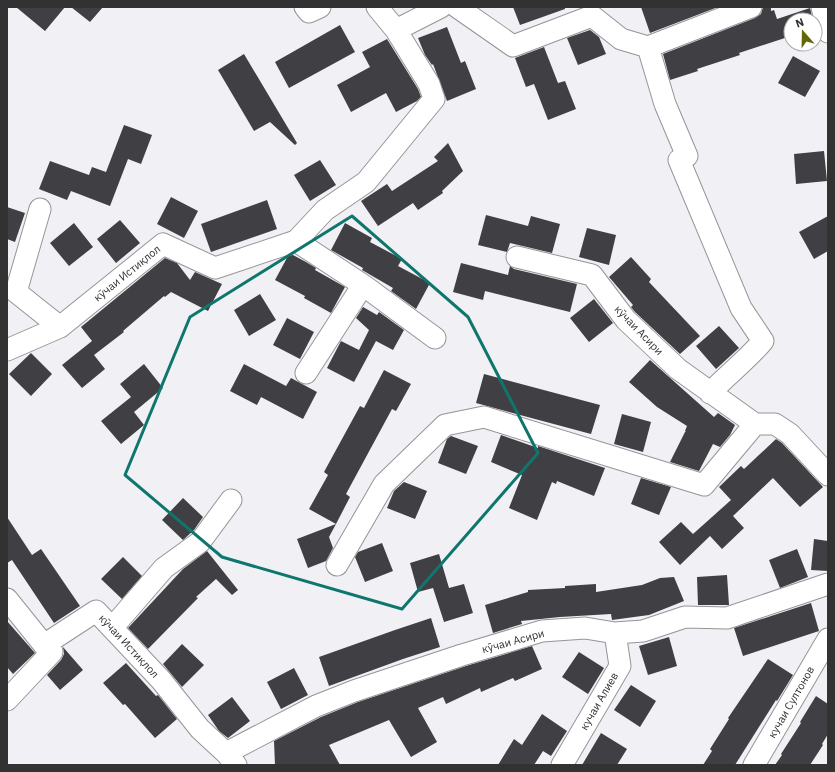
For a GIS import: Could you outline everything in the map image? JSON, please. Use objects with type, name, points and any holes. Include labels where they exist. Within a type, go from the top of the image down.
[{"type":"street","points":[[305,7],[310,12],[320,7]]},
{"type":"street","points":[[377,7],[396,30],[441,7]]},
{"type":"street","points":[[457,7],[513,46],[582,13],[592,16],[622,39],[648,47],[751,7]]},
{"type":"street","points":[[822,7],[828,32]]},
{"type":"street","name":"кӯчаи Истиқлол","points":[[7,350],[60,328],[163,244],[214,268],[296,241],[325,210],[366,182],[384,158],[434,99],[430,84],[396,30]]},
{"type":"street","points":[[648,47],[665,104],[687,156],[679,160],[741,308],[763,341],[752,354],[710,393]]},
{"type":"street","points":[[40,209],[16,292],[60,328]]},
{"type":"street","points":[[296,241],[363,284],[434,338]]},
{"type":"street","name":"кӯчаи Асири","points":[[517,257],[592,275],[626,320],[678,369],[755,424]]},
{"type":"street","points":[[306,373],[363,284]]},
{"type":"street","points":[[337,565],[384,484],[445,425],[484,417],[704,485],[755,424],[775,424],[790,434],[828,475]]},
{"type":"street","points":[[112,628],[164,568],[200,542],[231,500]]},
{"type":"street","name":"кӯчаи Асири","points":[[231,759],[316,706],[354,691],[462,655],[542,631],[584,628],[614,633],[643,630],[685,617],[727,618],[828,584]]},
{"type":"street","points":[[7,599],[44,645],[52,652],[7,700]]},
{"type":"street","name":"кӯчаи Истиқлол","points":[[44,645],[96,611],[161,680],[200,729],[231,759]]},
{"type":"street","name":"кучаи Алиев","points":[[562,765],[620,666],[614,633]]},
{"type":"street","name":"кучаи Султонов","points":[[754,765],[828,639]]},
{"type":"highlighted area","points":[[352,216],[468,317],[538,453],[402,609],[222,557],[125,475],[190,317]]},
{"type":"building","points":[[16,7],[65,7],[45,31]]},
{"type":"building","points":[[71,7],[103,7],[90,22]]},
{"type":"building","points":[[513,7],[565,7],[565,9],[520,25]]},
{"type":"building","points":[[641,7],[718,7],[650,33]]},
{"type":"building","points":[[763,7],[771,7],[771,11],[774,10],[777,19],[783,17],[783,39],[739,53],[740,55],[697,69],[698,71],[670,80],[663,54],[755,18],[761,14]]},
{"type":"building","points":[[810,8],[811,12],[798,12]]},
{"type":"building","points":[[340,25],[355,52],[289,88],[275,62]]},
{"type":"building","points":[[447,27],[461,63],[465,61],[476,89],[447,101],[433,64],[432,65],[425,55],[418,38]]},
{"type":"building","points":[[590,30],[599,37],[606,54],[578,65],[567,38]]},
{"type":"building","points":[[387,39],[418,89],[421,97],[417,101],[396,112],[386,93],[351,112],[337,85],[370,67],[362,52]]},
{"type":"building","points":[[544,47],[558,83],[565,81],[576,109],[548,120],[534,84],[526,87],[515,58]]},
{"type":"building","points":[[244,54],[297,143],[295,145],[270,122],[254,131],[218,70]]},
{"type":"building","points":[[793,56],[820,71],[805,97],[778,83]]},
{"type":"building","points":[[124,125],[152,135],[141,164],[128,159],[110,206],[71,191],[67,200],[39,189],[50,161],[89,175],[92,167],[106,172]]},
{"type":"building","points":[[448,143],[463,171],[442,191],[443,193],[418,210],[413,203],[378,226],[361,201],[387,184],[392,191],[438,161],[434,157]]},
{"type":"building","points":[[824,151],[827,181],[796,184],[794,154]]},
{"type":"building","points":[[320,160],[336,185],[310,201],[294,175]]},
{"type":"building","points":[[171,197],[198,211],[184,238],[157,224]]},
{"type":"building","points":[[267,200],[277,229],[211,252],[201,224]]},
{"type":"building","points":[[7,207],[25,213],[15,242],[7,239]]},
{"type":"building","points":[[486,215],[528,226],[531,216],[560,224],[552,253],[510,243],[507,252],[478,245]]},
{"type":"building","points":[[828,216],[828,251],[814,259],[799,232]]},
{"type":"building","points":[[120,220],[140,243],[116,263],[97,239]]},
{"type":"building","points":[[74,223],[93,247],[69,266],[50,243]]},
{"type":"building","points":[[345,223],[372,238],[370,242],[402,259],[398,266],[430,283],[416,309],[391,291],[393,288],[362,270],[363,268],[331,250]]},
{"type":"building","points":[[587,228],[616,235],[609,265],[579,257]]},
{"type":"building","points":[[293,255],[316,268],[315,270],[345,287],[331,313],[304,298],[305,296],[275,280],[288,256]]},
{"type":"building","points":[[631,257],[651,279],[649,282],[700,336],[680,354],[635,312],[631,307],[633,305],[609,277]]},
{"type":"building","points":[[165,258],[177,263],[190,280],[195,272],[222,284],[208,311],[171,292],[165,297],[164,296],[123,331],[124,332],[94,355],[105,369],[82,388],[62,365],[92,341],[81,327]]},
{"type":"building","points":[[461,263],[508,275],[510,266],[514,269],[577,284],[570,312],[485,291],[483,300],[453,292]]},
{"type":"building","points":[[260,294],[276,320],[249,336],[234,310]]},
{"type":"building","points":[[594,299],[613,323],[589,342],[570,318]]},
{"type":"building","points":[[363,307],[377,315],[379,312],[404,330],[393,350],[376,341],[354,382],[327,368],[341,341],[359,350],[369,330],[356,318]]},
{"type":"building","points":[[287,318],[314,332],[300,359],[273,345]]},
{"type":"building","points":[[719,326],[739,348],[716,369],[696,346]]},
{"type":"building","points":[[31,353],[52,374],[31,396],[9,374]]},
{"type":"building","points":[[650,360],[714,417],[718,413],[735,425],[730,435],[720,447],[713,444],[699,471],[670,462],[686,432],[687,426],[657,407],[629,382]]},
{"type":"building","points":[[144,364],[163,388],[134,412],[144,425],[121,444],[101,421],[131,397],[120,384]]},
{"type":"building","points":[[244,364],[286,386],[291,378],[317,392],[303,419],[261,397],[257,405],[230,391]]},
{"type":"building","points":[[384,370],[411,384],[396,411],[392,409],[346,494],[350,497],[336,524],[309,509],[328,475],[324,472],[360,406],[364,408]]},
{"type":"building","points":[[484,374],[600,405],[591,434],[476,403]]},
{"type":"building","points":[[622,414],[651,422],[643,452],[614,444]]},
{"type":"building","points":[[501,435],[538,448],[538,446],[605,468],[594,496],[557,481],[556,484],[552,482],[537,520],[509,508],[522,475],[491,462]]},
{"type":"building","points":[[451,436],[478,446],[466,474],[438,463],[447,439]]},
{"type":"building","points":[[776,439],[782,443],[823,487],[800,507],[773,478],[733,516],[744,528],[722,549],[710,536],[680,565],[659,542],[681,522],[693,534],[731,500],[719,487],[741,466],[744,469]]},
{"type":"building","points":[[641,478],[671,487],[659,515],[631,504]]},
{"type":"building","points":[[404,482],[427,491],[415,519],[387,508],[394,491]]},
{"type":"building","points":[[183,498],[203,517],[194,530],[183,540],[162,520]]},
{"type":"building","points":[[7,517],[32,555],[41,549],[80,606],[54,623],[12,560],[7,563]]},
{"type":"building","points":[[336,524],[329,537],[333,548],[326,561],[308,568],[297,539]]},
{"type":"building","points":[[814,539],[828,541],[828,571],[811,570]]},
{"type":"building","points":[[382,543],[393,571],[365,582],[355,557],[358,552]]},
{"type":"building","points":[[797,549],[808,577],[780,588],[769,560]]},
{"type":"building","points":[[207,551],[238,590],[232,595],[216,579],[196,597],[198,598],[148,649],[128,628],[183,569]]},
{"type":"building","points":[[439,554],[449,588],[464,584],[473,613],[444,622],[433,588],[418,592],[410,563]]},
{"type":"building","points":[[123,557],[142,576],[122,599],[101,579]]},
{"type":"building","points":[[727,575],[729,605],[698,605],[697,577]]},
{"type":"building","points":[[674,577],[684,601],[649,615],[612,620],[611,614],[521,621],[522,624],[493,633],[485,605],[528,592],[528,590],[565,588],[565,586],[596,584],[596,592],[642,585],[660,578]]},
{"type":"building","points":[[811,603],[819,631],[743,656],[734,628]]},
{"type":"building","points":[[431,618],[440,647],[329,686],[319,657]]},
{"type":"building","points":[[7,621],[35,653],[13,674],[7,667]]},
{"type":"building","points":[[669,637],[677,666],[648,675],[639,646]]},
{"type":"building","points":[[182,644],[204,665],[182,687],[163,664]]},
{"type":"building","points":[[532,646],[542,669],[515,681],[513,678],[481,692],[480,688],[446,704],[443,697],[418,708],[437,742],[411,757],[389,720],[329,745],[340,765],[275,765],[274,741],[321,717],[358,702]]},
{"type":"building","points":[[63,647],[83,670],[60,690],[47,675],[61,660],[64,654]]},
{"type":"building","points":[[579,652],[604,668],[588,694],[562,677]]},
{"type":"building","points":[[768,659],[793,675],[735,765],[703,765],[712,751],[710,749],[729,719],[728,718]]},
{"type":"building","points":[[126,663],[156,696],[158,695],[177,719],[155,738],[125,704],[123,705],[103,683]]},
{"type":"building","points":[[294,668],[308,695],[281,709],[267,682]]},
{"type":"building","points":[[631,685],[656,701],[640,727],[614,710]]},
{"type":"building","points":[[816,696],[828,704],[828,734],[822,744],[823,745],[810,765],[775,765],[782,755],[781,754]]},
{"type":"building","points":[[232,697],[250,721],[228,738],[219,731],[208,715]]},
{"type":"building","points":[[542,714],[567,731],[551,756],[543,751],[534,765],[498,765],[514,739],[522,745]]},
{"type":"building","points":[[601,733],[627,749],[617,765],[582,765]]}]
